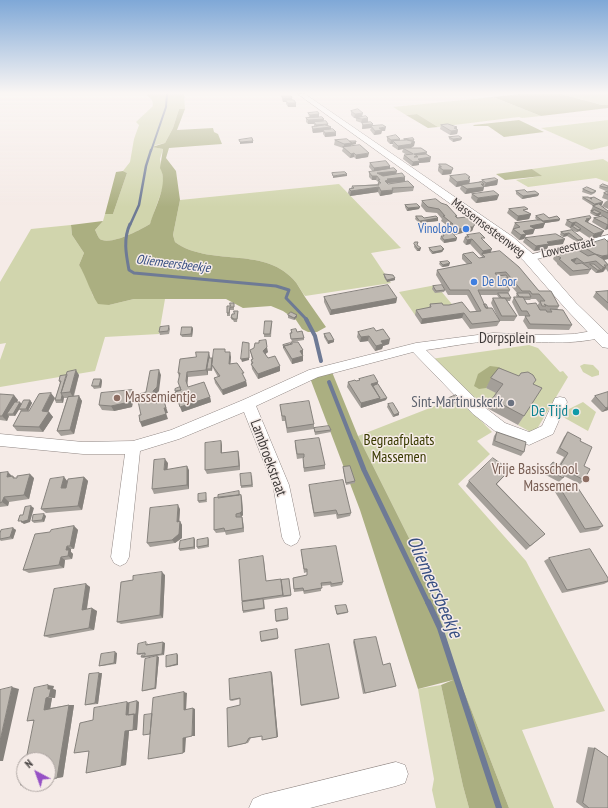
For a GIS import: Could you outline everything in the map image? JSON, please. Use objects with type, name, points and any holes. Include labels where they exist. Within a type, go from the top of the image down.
[{"type":"main road","name":"Massemsesteenweg","points":[[355,132],[377,147],[384,155],[392,158],[509,240],[529,258],[571,306],[603,338]]},
{"type":"street","name":"Loweestraat","points":[[529,258],[608,238]]},
{"type":"street","name":"Dorpsplein","points":[[314,373],[416,347],[493,337],[545,339],[603,338]]},
{"type":"street","points":[[416,347],[478,410],[500,427],[529,439],[548,430],[560,402]]},
{"type":"street","name":"Lambroekstraat","points":[[0,440],[83,448],[133,447],[174,435],[248,404],[314,373]]},
{"type":"street","name":"Lambroekstraat","points":[[248,404],[281,485],[291,537]]},
{"type":"street","points":[[120,556],[133,447]]},
{"type":"street","points":[[274,806],[396,774]]},
{"type":"green space","points":[[137,132],[171,132],[165,143],[153,147],[163,149],[160,159],[164,184],[150,224],[134,233],[120,238],[107,241],[102,240],[95,230],[103,221],[105,214],[113,214],[127,173],[123,171],[130,162]]},
{"type":"green space","points":[[171,132],[214,132],[218,134],[222,144],[169,148],[166,158],[176,171],[180,200],[173,235],[175,242],[203,254],[251,259],[280,269],[295,281],[326,327],[317,332],[308,332],[302,329],[296,320],[283,311],[271,306],[243,308],[226,299],[134,299],[109,305],[98,304],[79,265],[84,253],[72,235],[71,225],[103,221],[95,230],[102,240],[107,241],[127,236],[150,224],[163,181],[160,168],[163,149],[152,147],[165,143]]},
{"type":"green space","points":[[496,132],[544,132],[504,137]]},
{"type":"green space","points":[[549,132],[608,132],[608,146],[591,150]]},
{"type":"green space","points":[[603,159],[608,162],[608,182],[596,178],[528,187],[516,180],[541,176],[532,169]]},
{"type":"green space","points":[[532,169],[542,176],[505,180],[496,174]]},
{"type":"green space","points":[[123,171],[127,173],[113,214],[105,214],[116,172]]},
{"type":"green space","points":[[339,184],[401,248],[371,253],[391,283],[305,296],[293,279],[280,269],[266,263],[251,259],[203,254],[175,242],[173,235],[180,200]]},
{"type":"green space","points":[[71,225],[72,235],[84,253],[79,265],[86,276],[93,296],[109,305],[134,299],[165,299],[159,334],[105,337],[95,371],[0,387],[0,360],[6,343],[0,344],[0,282],[31,229]]},
{"type":"green space","points":[[436,285],[456,309],[415,315],[399,292]]},
{"type":"green space","points":[[529,345],[538,348],[560,372],[563,371],[568,377],[534,434],[518,425],[535,398],[486,388],[497,393],[487,408],[467,396],[431,359]]},
{"type":"green space","points":[[584,364],[593,365],[599,371],[599,375],[592,377],[583,372],[580,366]]},
{"type":"green space","points":[[490,366],[498,367],[510,373],[492,379],[486,388],[479,389],[474,386],[478,374]]},
{"type":"green space","points":[[332,372],[358,436],[424,568],[459,678],[509,808],[469,808],[441,685],[453,680],[418,689],[360,510],[310,378]]},
{"type":"green space","name":"Begraafplaats Massemen","points":[[458,397],[492,432],[477,441],[490,454],[458,484],[526,561],[605,711],[522,730],[554,808],[509,808],[459,678],[424,568],[358,436]]},
{"type":"green space","points":[[583,402],[596,412],[588,431],[563,417],[567,410]]},
{"type":"green space","points":[[441,685],[469,808],[436,808],[432,790],[434,779],[418,689]]},
{"type":"building","points":[[396,135],[400,139],[391,140],[387,137]]},
{"type":"building","points":[[459,136],[462,138],[453,139],[449,137]]},
{"type":"building","points":[[252,138],[253,141],[240,142],[239,140]]},
{"type":"building","points":[[413,138],[414,140],[404,139]]},
{"type":"building","points":[[347,139],[352,143],[344,144],[335,140]]},
{"type":"building","points":[[407,140],[415,142],[411,143],[412,144],[398,146],[393,141]]},
{"type":"building","points":[[360,145],[369,153],[356,155],[354,153],[351,154],[343,147]]},
{"type":"building","points":[[403,148],[421,148],[427,152],[414,154],[417,156],[416,155],[426,154],[431,157],[418,159],[420,161],[413,162],[404,155],[413,154]]},
{"type":"building","points":[[386,161],[390,166],[374,168],[370,163]]},
{"type":"building","points":[[439,164],[446,164],[453,168],[452,170],[443,170],[439,167],[441,167]]},
{"type":"building","points":[[394,168],[397,171],[377,173],[383,176],[402,173],[405,177],[387,179],[388,180],[385,181],[388,184],[408,181],[414,187],[392,188],[393,190],[381,191],[379,187],[351,191],[349,189],[354,188],[352,186],[379,185],[378,183],[381,183],[377,176],[372,176],[369,172]]},
{"type":"building","points":[[345,172],[347,174],[333,176],[332,173]]},
{"type":"building","points":[[466,174],[470,177],[468,178],[470,180],[457,182],[450,176]]},
{"type":"building","points":[[495,178],[498,180],[486,183],[482,180]]},
{"type":"building","points":[[482,182],[484,184],[481,184],[484,187],[467,189],[461,185]]},
{"type":"building","points":[[603,184],[608,186],[608,188],[600,186]]},
{"type":"building","points":[[587,187],[596,191],[592,193],[583,189]]},
{"type":"building","points":[[525,190],[527,192],[535,191],[539,194],[523,196],[516,191]]},
{"type":"building","points":[[494,191],[499,195],[478,198],[472,194]]},
{"type":"building","points":[[583,197],[594,197],[603,202],[595,204]]},
{"type":"building","points":[[436,199],[447,205],[457,216],[455,216],[457,218],[467,217],[475,224],[473,227],[456,230],[450,224],[453,224],[443,216],[445,216],[439,209],[428,207],[422,201]]},
{"type":"building","points":[[417,204],[420,207],[408,208],[405,205]]},
{"type":"building","points":[[599,204],[608,211],[608,213],[593,206]]},
{"type":"building","points":[[525,207],[528,209],[523,210],[531,214],[518,216],[509,209]]},
{"type":"building","points":[[595,210],[601,213],[597,214],[591,211]]},
{"type":"building","points":[[544,214],[549,218],[557,216],[560,219],[543,221],[536,216]]},
{"type":"building","points":[[416,216],[422,216],[424,218],[436,216],[438,218],[420,221]]},
{"type":"building","points":[[590,216],[591,218],[586,219],[588,220],[585,221],[604,231],[594,234],[576,222],[572,223],[567,220]]},
{"type":"building","points":[[603,216],[608,219],[608,225],[594,218]]},
{"type":"building","points":[[541,220],[545,223],[530,226],[535,229],[523,231],[526,234],[521,235],[513,229],[520,227],[515,223]]},
{"type":"building","points":[[575,225],[581,229],[578,230],[572,226]]},
{"type":"building","points":[[572,230],[583,239],[578,240],[569,233],[564,234],[561,232]]},
{"type":"building","points":[[452,233],[457,238],[444,240],[441,236],[444,236],[443,234]]},
{"type":"building","points":[[480,233],[485,238],[481,238],[492,249],[483,251],[472,239],[467,240],[465,237],[469,237],[467,235]]},
{"type":"building","points":[[556,234],[565,239],[547,242],[549,244],[536,246],[525,238]]},
{"type":"building","points":[[605,239],[608,242],[608,255],[602,256],[595,254],[582,246]]},
{"type":"building","points":[[415,242],[418,242],[417,245],[421,248],[418,249],[414,244]]},
{"type":"building","points":[[441,246],[444,249],[442,249],[443,250],[433,252],[429,248]]},
{"type":"building","points":[[575,248],[588,256],[595,254],[603,259],[608,265],[604,265],[606,267],[603,267],[596,261],[584,263],[577,258],[571,260],[576,264],[582,263],[591,269],[573,271],[559,259],[561,258],[555,254]]},
{"type":"building","points":[[500,251],[519,267],[539,291],[551,291],[559,306],[548,306],[544,304],[546,306],[542,306],[540,301],[545,301],[539,294],[532,294],[530,291],[522,291],[506,272],[495,273],[497,276],[506,275],[508,278],[503,278],[510,286],[507,286],[510,290],[478,290],[486,308],[492,308],[500,321],[472,324],[464,313],[422,319],[416,310],[431,307],[430,304],[442,303],[443,305],[449,305],[462,302],[470,312],[481,311],[469,290],[450,290],[437,270],[472,263],[463,254],[473,252],[479,258],[485,257],[482,254]]},
{"type":"building","points":[[448,261],[450,263],[443,265],[440,262]]},
{"type":"building","points":[[590,264],[594,264],[601,270],[598,270]]},
{"type":"building","points":[[384,274],[393,275],[395,278],[387,280]]},
{"type":"building","points":[[388,285],[397,298],[331,310],[324,297]]},
{"type":"building","points":[[442,285],[445,290],[436,291],[433,286]]},
{"type":"building","points":[[608,291],[608,303],[596,292]]},
{"type":"building","points":[[498,293],[508,293],[511,298],[502,298]]},
{"type":"building","points":[[517,293],[529,293],[531,297],[520,297]]},
{"type":"building","points":[[514,297],[523,297],[527,304],[536,303],[540,310],[546,310],[547,312],[552,312],[550,309],[563,310],[572,325],[530,324],[525,316],[530,316],[527,311],[522,311]]},
{"type":"building","points":[[493,298],[505,298],[517,316],[502,316]]},
{"type":"building","points":[[230,303],[234,303],[234,307],[230,307],[229,313],[227,313],[227,306],[230,306]]},
{"type":"building","points":[[234,311],[238,311],[237,319],[231,318]]},
{"type":"building","points":[[291,312],[297,315],[294,318],[288,315]]},
{"type":"building","points":[[265,321],[272,321],[270,334],[264,334]]},
{"type":"building","points":[[169,326],[168,331],[159,332],[160,327]]},
{"type":"building","points":[[182,327],[192,327],[191,334],[181,335]]},
{"type":"building","points":[[374,328],[376,331],[383,329],[390,339],[381,341],[383,344],[376,346],[369,336],[361,337],[358,332]]},
{"type":"building","points":[[296,329],[297,332],[302,331],[304,338],[291,339],[291,330]]},
{"type":"building","points":[[330,333],[334,340],[328,341],[324,334]]},
{"type":"building","points":[[266,340],[267,347],[263,351],[268,358],[275,356],[280,366],[258,374],[251,364],[253,363],[251,360],[253,359],[250,350],[254,348],[255,343]]},
{"type":"building","points":[[243,342],[249,343],[249,358],[241,359]]},
{"type":"building","points":[[291,342],[298,342],[303,350],[300,351],[303,356],[292,359],[284,346],[292,344]]},
{"type":"building","points":[[214,349],[225,349],[225,352],[230,352],[229,364],[237,363],[244,373],[242,373],[246,381],[222,390],[214,378],[220,376],[212,365]]},
{"type":"building","points":[[196,352],[209,352],[206,370],[187,372],[186,381],[188,387],[204,382],[210,397],[180,407],[175,392],[181,390],[178,382],[180,373],[178,373],[180,359],[196,357]]},
{"type":"building","points":[[209,358],[212,358],[211,369],[207,369]]},
{"type":"building","name":"Sint-Martinuskerk","points":[[499,368],[519,376],[521,373],[528,372],[533,375],[536,380],[533,384],[542,388],[524,416],[492,399],[503,384],[491,378]]},
{"type":"building","points":[[76,370],[70,392],[61,393],[67,372]]},
{"type":"building","points":[[159,370],[157,387],[153,391],[156,403],[164,401],[166,414],[140,422],[139,415],[141,415],[138,401],[140,400],[139,394],[146,392],[150,371]]},
{"type":"building","points":[[67,375],[61,393],[61,400],[55,400],[61,381],[59,381],[60,376]]},
{"type":"building","points":[[374,375],[378,382],[371,384],[380,398],[361,403],[348,382]]},
{"type":"building","points":[[94,379],[101,379],[99,386],[92,386]]},
{"type":"building","points":[[378,384],[387,398],[379,400],[380,398],[373,386]]},
{"type":"building","points":[[180,387],[181,390],[175,391],[175,389]]},
{"type":"building","points":[[132,390],[130,402],[111,406],[99,405],[101,393]]},
{"type":"building","points":[[608,392],[608,407],[606,408],[595,396]]},
{"type":"building","points":[[51,393],[42,411],[49,412],[39,427],[13,426],[21,411],[29,411],[39,394]]},
{"type":"building","points":[[0,394],[14,395],[2,416],[0,416]]},
{"type":"building","points":[[456,395],[461,400],[453,403],[449,398]]},
{"type":"building","points":[[79,396],[70,430],[57,431],[68,397]]},
{"type":"building","points":[[24,400],[30,400],[26,409],[19,409]]},
{"type":"building","points":[[309,401],[314,424],[287,428],[285,416],[282,416],[280,405]]},
{"type":"building","points":[[15,402],[20,402],[13,414],[7,414]]},
{"type":"building","points":[[393,403],[399,413],[394,415],[388,404]]},
{"type":"building","points":[[329,426],[331,430],[315,432],[314,428]]},
{"type":"building","points":[[497,432],[526,442],[524,452],[495,441]]},
{"type":"building","points":[[568,432],[581,439],[580,441],[592,447],[584,466],[590,469],[584,480],[567,471],[563,478],[548,469],[553,462],[560,466],[568,453],[560,448]]},
{"type":"building","points":[[319,438],[325,465],[304,468],[304,454],[297,454],[295,441]]},
{"type":"building","points":[[221,441],[221,453],[238,451],[239,466],[205,470],[205,443]]},
{"type":"building","points":[[493,458],[510,470],[496,484],[545,534],[530,546],[469,481]]},
{"type":"building","points":[[165,459],[164,470],[187,466],[187,485],[152,489],[154,460]]},
{"type":"building","points":[[350,466],[355,481],[346,483],[343,467]]},
{"type":"building","points":[[8,472],[7,477],[13,476],[13,478],[30,474],[24,495],[4,497],[0,503],[0,473]]},
{"type":"building","points":[[251,473],[252,485],[241,486],[240,474]]},
{"type":"building","points":[[64,477],[61,488],[66,488],[68,479],[84,477],[78,506],[41,509],[50,479]]},
{"type":"building","points":[[343,480],[351,513],[338,515],[336,510],[314,513],[309,485]]},
{"type":"building","points":[[576,485],[603,526],[585,529],[560,488]]},
{"type":"building","points":[[239,491],[239,495],[218,498],[218,495]]},
{"type":"building","points":[[206,493],[206,500],[198,501],[198,494]]},
{"type":"building","points":[[241,495],[242,511],[236,514],[236,517],[242,517],[243,528],[225,531],[224,528],[214,530],[214,498]]},
{"type":"building","points":[[178,505],[177,522],[180,521],[179,534],[172,540],[147,543],[150,508]]},
{"type":"building","points":[[31,506],[28,520],[21,522],[22,521],[18,521],[20,515],[23,515],[25,507]]},
{"type":"building","points":[[44,514],[42,520],[32,521],[33,515]]},
{"type":"building","points":[[74,526],[70,546],[67,546],[66,550],[69,550],[68,556],[61,557],[59,565],[23,570],[35,534]]},
{"type":"building","points":[[13,528],[10,537],[0,539],[1,530]]},
{"type":"building","points":[[194,538],[194,547],[179,549],[180,541]]},
{"type":"building","points":[[208,538],[208,545],[197,547],[197,540]]},
{"type":"building","points":[[336,546],[343,582],[331,584],[331,582],[321,583],[322,588],[304,591],[303,588],[294,589],[293,578],[307,575],[307,569],[304,569],[301,550]]},
{"type":"building","points":[[590,549],[608,578],[608,581],[567,590],[549,558]]},
{"type":"building","points":[[263,556],[266,581],[281,579],[283,595],[242,601],[239,560]]},
{"type":"building","points":[[162,572],[160,615],[117,622],[121,582],[133,580],[133,576]]},
{"type":"building","points":[[289,579],[291,595],[283,596],[281,580]]},
{"type":"building","points":[[86,584],[82,610],[92,608],[89,628],[44,636],[54,589]]},
{"type":"building","points":[[263,599],[264,608],[243,611],[242,602]]},
{"type":"building","points":[[346,605],[348,612],[337,614],[335,606]]},
{"type":"building","points":[[287,608],[288,619],[276,621],[275,610]]},
{"type":"building","points":[[277,629],[278,638],[261,641],[260,632]]},
{"type":"building","points":[[376,637],[383,665],[390,663],[396,686],[365,693],[354,640]]},
{"type":"building","points":[[146,642],[146,645],[163,642],[162,654],[141,657],[142,655],[145,655],[145,653],[137,654],[138,644]]},
{"type":"building","points":[[329,644],[339,698],[301,705],[295,650]]},
{"type":"building","points":[[115,652],[114,663],[99,666],[101,654]]},
{"type":"building","points":[[177,654],[177,664],[166,667],[166,656]]},
{"type":"building","points":[[157,656],[155,688],[142,691],[145,659]]},
{"type":"building","points":[[271,672],[277,737],[262,740],[262,736],[249,738],[246,743],[228,747],[227,708],[240,705],[240,698],[230,700],[229,679]]},
{"type":"building","points":[[99,673],[95,703],[85,705],[89,674]]},
{"type":"building","points":[[48,685],[48,689],[51,689],[49,697],[46,698],[44,710],[69,705],[57,778],[56,752],[28,752],[34,720],[27,721],[34,688]]},
{"type":"building","points":[[12,687],[0,741],[0,690]]},
{"type":"building","points":[[184,692],[184,710],[193,708],[192,736],[183,738],[183,753],[148,759],[153,698]]},
{"type":"building","points":[[137,701],[136,714],[128,715],[129,703]]},
{"type":"building","points":[[127,702],[126,715],[134,714],[133,730],[125,731],[121,766],[86,773],[89,751],[74,753],[80,723],[93,720],[94,708]]},
{"type":"building","points":[[152,714],[150,734],[143,735],[144,715]]},
{"type":"building","points":[[595,748],[608,757],[608,808],[589,808],[583,803]]},
{"type":"waterway","name":"Oliemeersbeekje","points":[[151,151],[158,132]]},
{"type":"waterway","name":"Oliemeersbeekje","points":[[130,225],[139,205],[146,166],[151,150]]},
{"type":"waterway","name":"Oliemeersbeekje","points":[[130,224],[126,235],[126,252],[129,270],[134,273],[276,286],[289,290],[286,298],[307,320]]},
{"type":"waterway","name":"Oliemeersbeekje","points":[[306,319],[315,336],[321,361]]},
{"type":"waterway","name":"Oliemeersbeekje","points":[[329,382],[353,443]]},
{"type":"waterway","name":"Oliemeersbeekje","points":[[353,442],[364,470],[428,603]]},
{"type":"waterway","name":"Oliemeersbeekje","points":[[428,602],[440,628],[499,808]]},
{"type":"place","name":"Vinolobo","points":[[466,229]]},
{"type":"place","name":"De Loor","points":[[474,282]]},
{"type":"place","name":"Massemientje","points":[[117,398]]},
{"type":"place","name":"Sint-Martinuskerk","points":[[511,403]]},
{"type":"place","name":"De Tijd","points":[[576,412]]},
{"type":"place","name":"Vrije Basisschool Massemen","points":[[586,479]]}]
